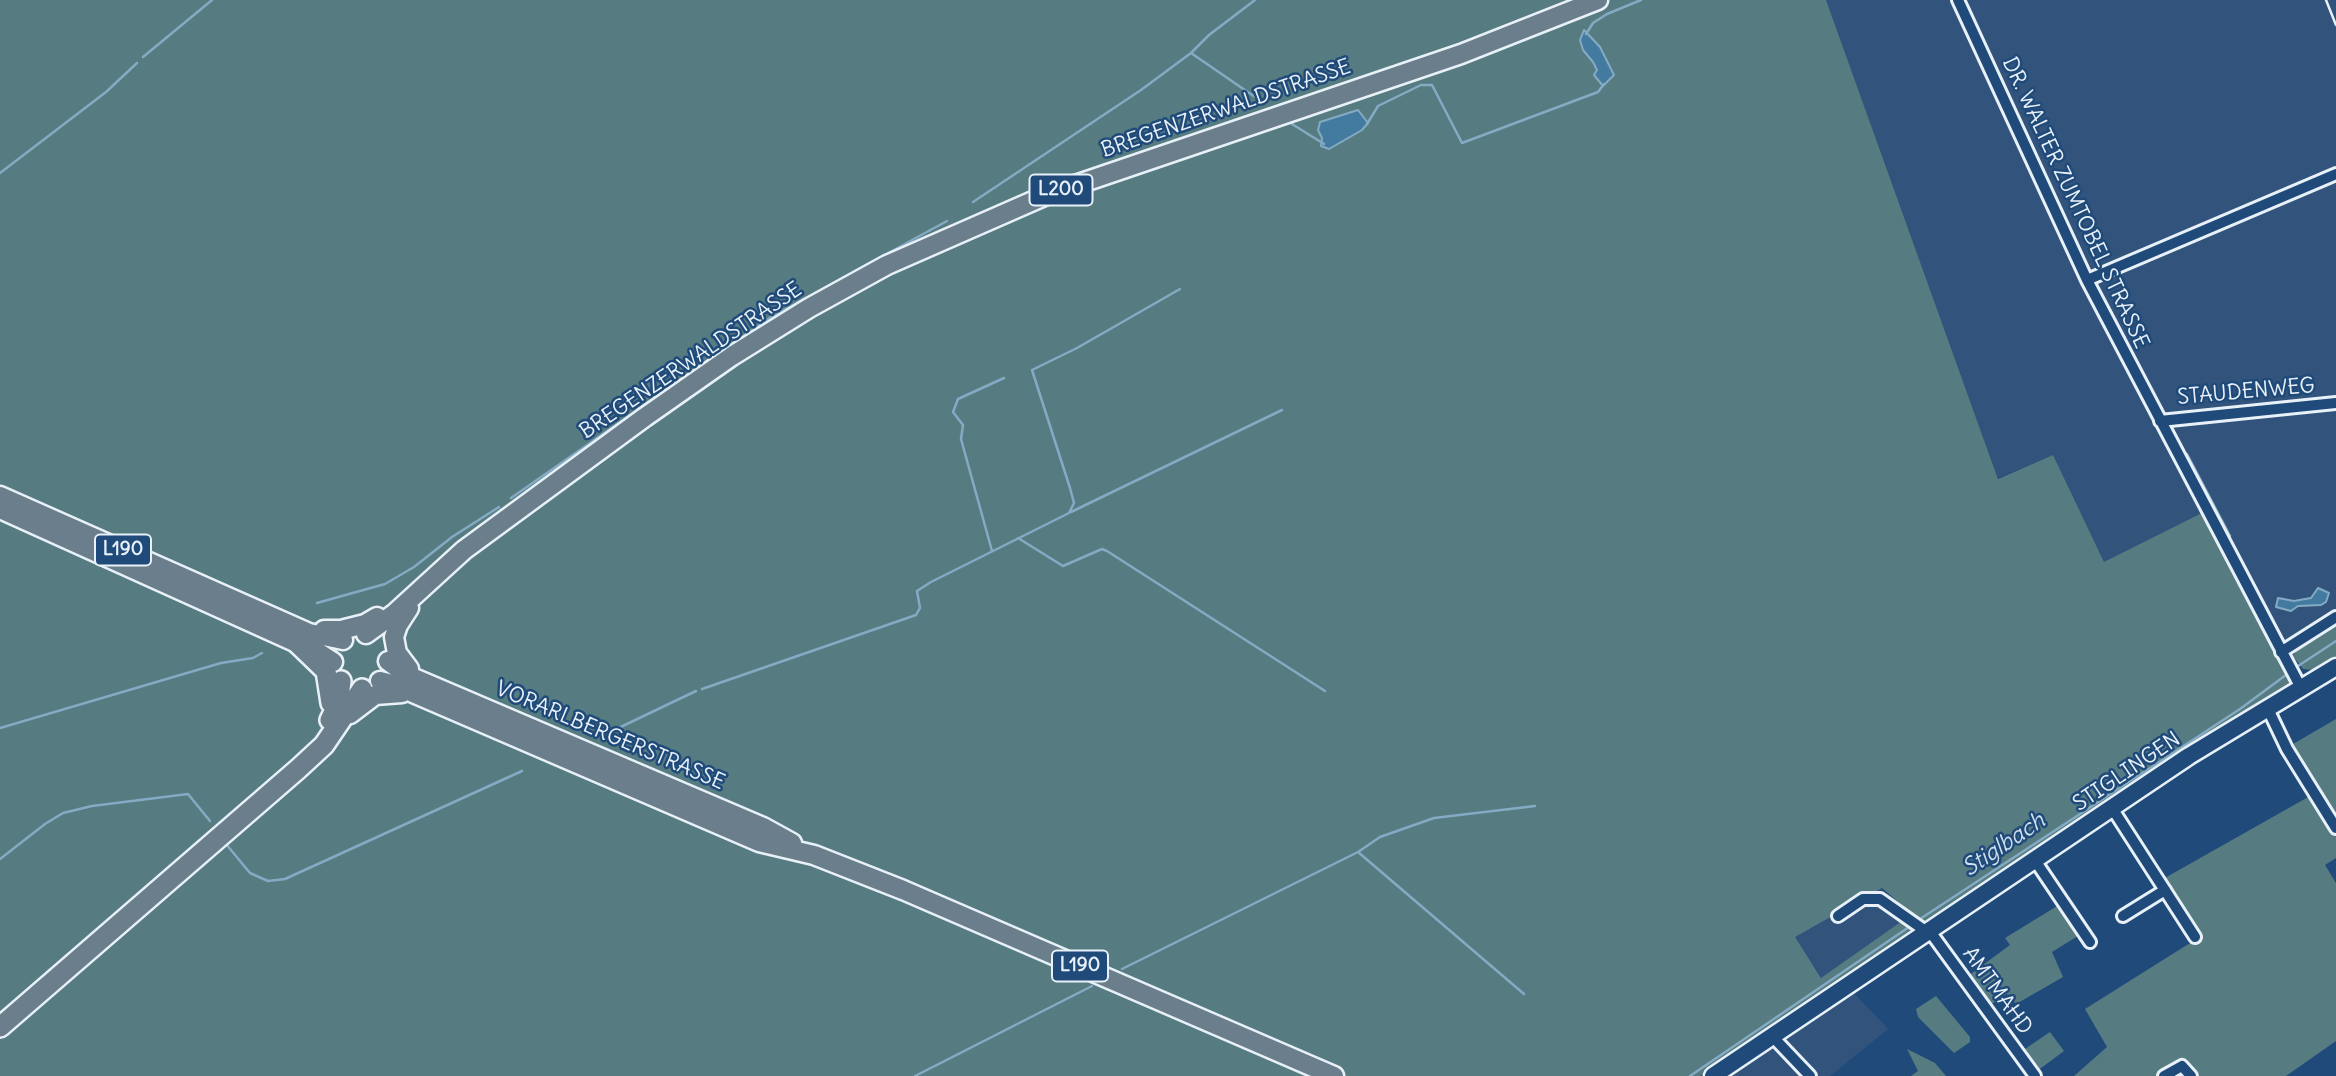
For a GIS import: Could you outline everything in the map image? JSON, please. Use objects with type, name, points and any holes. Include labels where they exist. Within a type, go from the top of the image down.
[{"type":"highway","points":[[299,635],[329,679],[331,707],[325,729]]},
{"type":"highway","points":[[0,1014],[247,803],[325,729],[338,704],[341,681]]},
{"type":"highway","points":[[0,1027],[298,769],[324,745],[371,685]]},
{"type":"main road","name":"BREGENZERWALDSTRASSE","points":[[366,634],[395,613],[464,550],[732,356],[809,308],[887,265],[1049,194],[1461,54],[1598,0]]},
{"type":"main road","name":"L190","points":[[0,496],[252,606],[299,635],[307,645],[333,662]]},
{"type":"main road","name":"L190","points":[[0,509],[209,604],[299,635],[343,640],[366,634]]},
{"type":"main road","points":[[299,635],[365,624],[406,594],[418,590]]},
{"type":"main road","points":[[344,718],[375,695],[413,684],[397,653],[394,637],[418,590]]},
{"type":"main road","name":"L190","points":[[209,604],[217,600],[239,609],[252,606]]},
{"type":"main road","name":"BREGENZERWALDSTRASSE","points":[[386,654],[385,634],[395,613]]},
{"type":"main road","name":"VORARLBERGERSTRASSE","points":[[366,634],[377,639],[386,654],[413,684],[762,827],[814,855],[967,917],[1334,1076]]},
{"type":"main road","points":[[341,681],[333,662],[335,651],[343,640]]},
{"type":"main road","points":[[371,685],[386,673],[386,654]]},
{"type":"main road","name":"STIGLINGEN","points":[[1713,1076],[1773,1037],[1922,930],[2267,707],[2294,677],[2336,667]]},
{"type":"main road","name":"VORARLBERGERSTRASSE","points":[[341,681],[371,685],[413,684]]},
{"type":"street","name":"DR. WALTER ZUMTOBEL STRASSE","points":[[1958,0],[2087,280],[2294,677]]},
{"type":"street","points":[[2087,280],[2336,174]]},
{"type":"street","name":"STAUDENWEG","points":[[2160,421],[2336,403]]},
{"type":"street","points":[[2281,652],[2336,617]]},
{"type":"street","points":[[2267,707],[2287,749],[2336,828]]},
{"type":"street","points":[[2112,808],[2195,937]]},
{"type":"street","points":[[2034,859],[2090,942]]},
{"type":"street","points":[[2123,916],[2165,890]]},
{"type":"street","name":"AMTMAHD","points":[[1838,916],[1863,899],[1871,898],[1888,902],[1934,937],[2035,1076]]},
{"type":"street","points":[[1773,1037],[1810,1076]]},
{"type":"street","points":[[2164,1076],[2182,1066],[2191,1076]]},
{"type":"shaded area","points":[[1826,0],[2336,0],[2336,629],[2285,662],[2104,562],[2053,455],[1998,478]]},
{"type":"shaded area","points":[[1584,30],[1600,47],[1614,75],[1603,86],[1594,75],[1597,70],[1593,62],[1583,50],[1580,40]]},
{"type":"shaded area","points":[[1358,110],[1368,123],[1362,130],[1329,149],[1321,146],[1322,138],[1318,130],[1320,122]]},
{"type":"shaded area","points":[[2318,588],[2329,593],[2326,602],[2321,605],[2298,606],[2291,611],[2276,607],[2278,598],[2294,601],[2311,598]]},
{"type":"shaded area","points":[[1881,889],[1912,914],[1822,978],[1794,937]]},
{"type":"shaded area","points":[[1850,989],[1888,1029],[1830,1076],[1721,1076]]},
{"type":"green space","points":[[0,0],[1826,0],[1998,479],[2053,455],[2104,562],[2206,511],[2299,687],[1940,914],[1700,1076],[0,1076]],"holes":[[[1882,888],[1912,914],[1821,978],[1795,937]]]},
{"type":"green space","points":[[2336,623],[2336,656],[2314,670],[2303,669],[2293,656],[2300,646]]},
{"type":"green space","points":[[2336,719],[2336,819],[2288,747]]},
{"type":"green space","points":[[2310,796],[2336,836],[2336,858],[2325,865],[2336,883],[2336,1041],[2286,1076],[2196,1076],[2182,1059],[2158,1076],[2074,1076],[2107,1047],[2085,1009],[2198,938],[2163,879]]},
{"type":"green space","points":[[2062,903],[2081,934],[2052,952],[2063,977],[2016,1004],[2007,994],[1990,1005],[1968,976],[2010,945],[2005,938]]},
{"type":"green space","points":[[1936,996],[1970,1037],[1970,1042],[1954,1053],[1918,1017],[1916,1009]]},
{"type":"green space","points":[[2050,1032],[2064,1051],[2037,1071],[2024,1055],[2025,1049]]},
{"type":"green space","points":[[1907,1049],[1935,1063],[1946,1076],[1911,1076],[1918,1071]]},
{"type":"waterway","points":[[143,57],[212,0]]},
{"type":"waterway","points":[[1191,53],[1209,35],[1255,0]]},
{"type":"waterway","points":[[1586,34],[1593,23],[1607,14],[1641,0]]},
{"type":"waterway","points":[[973,202],[1141,90],[1191,53],[1255,97]]},
{"type":"waterway","points":[[0,173],[106,92],[137,63]]},
{"type":"waterway","points":[[1367,124],[1378,106],[1421,85],[1432,85],[1462,143],[1598,92],[1604,84]]},
{"type":"waterway","points":[[1292,124],[1324,144]]},
{"type":"waterway","points":[[511,498],[771,317],[947,221]]},
{"type":"waterway","points":[[702,689],[916,615],[920,608],[917,591],[1069,513],[1074,503],[1032,370],[1077,348],[1180,289]]},
{"type":"waterway","points":[[992,551],[961,439],[963,425],[953,412],[958,399],[1004,378]]},
{"type":"waterway","points":[[1071,512],[1282,410]]},
{"type":"waterway","points":[[2187,454],[2230,536]]},
{"type":"waterway","points":[[317,603],[385,584],[414,567],[452,537],[499,507]]},
{"type":"waterway","points":[[1018,538],[1063,566],[1102,549],[1107,551],[1325,691]]},
{"type":"waterway","points":[[2235,548],[2261,598]]},
{"type":"waterway","name":"Stiglbach","points":[[2295,668],[2336,641]]},
{"type":"waterway","points":[[0,728],[221,663],[253,658],[262,653]]},
{"type":"waterway","name":"Stiglbach","points":[[1917,921],[2240,709],[2290,672]]},
{"type":"waterway","points":[[608,733],[696,691]]},
{"type":"waterway","points":[[226,844],[250,873],[268,881],[285,879],[522,771]]},
{"type":"waterway","points":[[0,859],[63,813],[92,806],[188,794],[210,821]]},
{"type":"waterway","points":[[1358,852],[1380,837],[1434,818],[1535,806]]},
{"type":"waterway","points":[[1122,969],[1358,852],[1524,994]]},
{"type":"waterway","name":"Stiglbach","points":[[1690,1076],[1912,925]]},
{"type":"waterway","points":[[915,1076],[1092,986]]},
{"type":"railway","points":[[2326,0],[2336,25]]}]
